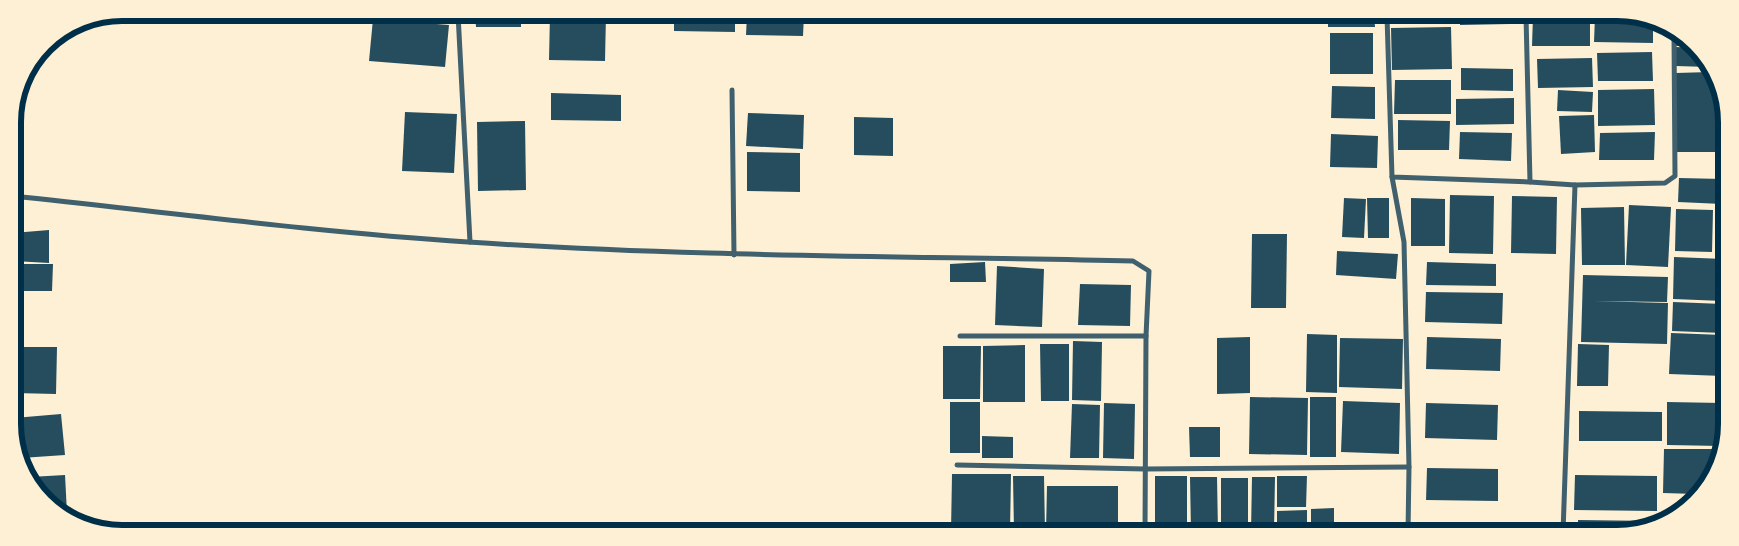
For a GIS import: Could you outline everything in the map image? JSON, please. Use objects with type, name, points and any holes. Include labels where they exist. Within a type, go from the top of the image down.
[{"type":"street","points":[[458,21],[470,242]]},
{"type":"street","points":[[1387,21],[1392,177],[1404,242],[1409,467],[1408,525]]},
{"type":"street","points":[[1526,21],[1530,182]]},
{"type":"street","points":[[1392,177],[1530,182],[1575,186],[1665,183],[1675,176],[1674,39]]},
{"type":"street","points":[[732,90],[734,255]]},
{"type":"street","points":[[1563,525],[1575,186]]},
{"type":"street","points":[[21,197],[394,236],[470,242],[734,255],[923,256],[1133,261],[1149,271],[1146,336],[1145,525]]},
{"type":"street","points":[[960,336],[1146,336]]},
{"type":"street","points":[[957,465],[1145,468],[1409,467]]},
{"type":"building","points":[[373,21],[449,25],[445,67],[369,61]]},
{"type":"building","points":[[476,21],[521,21],[521,27],[476,27]]},
{"type":"building","points":[[550,21],[606,21],[605,61],[549,60]]},
{"type":"building","points":[[674,21],[735,21],[735,32],[674,31]]},
{"type":"building","points":[[747,21],[804,21],[803,36],[746,35]]},
{"type":"building","points":[[1328,21],[1374,21],[1375,27],[1328,27]]},
{"type":"building","points":[[1460,21],[1510,21],[1510,24],[1460,25]]},
{"type":"building","points":[[1533,21],[1590,21],[1590,46],[1532,46]]},
{"type":"building","points":[[1595,21],[1630,22],[1653,29],[1653,43],[1594,42]]},
{"type":"building","points":[[1451,27],[1452,69],[1392,70],[1391,28]]},
{"type":"building","points":[[1330,33],[1373,33],[1373,74],[1330,74]]},
{"type":"building","points":[[1674,39],[1683,46],[1674,46]]},
{"type":"building","points":[[1676,47],[1684,47],[1701,67],[1676,66]]},
{"type":"building","points":[[1652,52],[1653,81],[1598,81],[1597,53]]},
{"type":"building","points":[[1592,58],[1593,87],[1538,88],[1537,59]]},
{"type":"building","points":[[1461,68],[1513,69],[1513,91],[1461,90]]},
{"type":"building","points":[[1704,72],[1707,77],[1716,102],[1718,152],[1676,152],[1676,73]]},
{"type":"building","points":[[1395,80],[1451,80],[1451,114],[1394,114]]},
{"type":"building","points":[[1332,86],[1375,87],[1375,119],[1331,118]]},
{"type":"building","points":[[1654,89],[1655,125],[1598,126],[1598,90]]},
{"type":"building","points":[[1558,90],[1593,92],[1592,112],[1557,111]]},
{"type":"building","points":[[551,93],[621,95],[621,121],[551,120]]},
{"type":"building","points":[[1514,98],[1514,124],[1456,125],[1456,99]]},
{"type":"building","points":[[405,112],[457,114],[454,173],[402,171]]},
{"type":"building","points":[[748,113],[804,115],[803,149],[746,146]]},
{"type":"building","points":[[1594,115],[1595,152],[1561,154],[1559,116]]},
{"type":"building","points":[[854,117],[893,118],[893,156],[854,155]]},
{"type":"building","points":[[1398,120],[1450,121],[1449,150],[1398,150]]},
{"type":"building","points":[[525,121],[526,190],[478,191],[477,122]]},
{"type":"building","points":[[1460,132],[1512,133],[1511,161],[1459,159]]},
{"type":"building","points":[[1655,132],[1654,160],[1599,160],[1600,133]]},
{"type":"building","points":[[1331,134],[1378,136],[1377,168],[1330,167]]},
{"type":"building","points":[[747,152],[800,153],[800,192],[747,191]]},
{"type":"building","points":[[1679,178],[1718,179],[1718,204],[1678,202]]},
{"type":"building","points":[[1450,195],[1494,196],[1493,254],[1449,253]]},
{"type":"building","points":[[1512,196],[1557,197],[1556,254],[1511,253]]},
{"type":"building","points":[[1344,198],[1366,199],[1364,238],[1342,237]]},
{"type":"building","points":[[1367,198],[1389,198],[1389,238],[1368,238]]},
{"type":"building","points":[[1411,198],[1445,199],[1445,246],[1411,246]]},
{"type":"building","points":[[1629,205],[1671,207],[1668,267],[1626,265]]},
{"type":"building","points":[[1624,207],[1625,265],[1582,265],[1581,208]]},
{"type":"building","points":[[1676,209],[1713,210],[1712,252],[1675,251]]},
{"type":"building","points":[[49,230],[49,263],[21,261],[21,232]]},
{"type":"building","points":[[1252,234],[1287,234],[1286,308],[1251,308]]},
{"type":"building","points":[[1337,251],[1398,254],[1396,279],[1336,275]]},
{"type":"building","points":[[1674,257],[1718,259],[1718,301],[1673,299]]},
{"type":"building","points":[[985,262],[986,282],[950,282],[950,264]]},
{"type":"building","points":[[1427,262],[1496,264],[1496,286],[1426,285]]},
{"type":"building","points":[[21,264],[53,264],[52,291],[21,291]]},
{"type":"building","points":[[997,266],[1044,269],[1042,327],[995,325]]},
{"type":"building","points":[[1583,275],[1668,277],[1667,302],[1594,301],[1668,303],[1667,344],[1581,342]]},
{"type":"building","points":[[1080,284],[1131,285],[1130,326],[1078,325]]},
{"type":"building","points":[[1426,292],[1503,293],[1502,324],[1425,322]]},
{"type":"building","points":[[1673,302],[1718,304],[1718,333],[1672,331]]},
{"type":"building","points":[[1671,333],[1718,335],[1718,376],[1669,374]]},
{"type":"building","points":[[1307,334],[1337,335],[1337,393],[1306,392]]},
{"type":"building","points":[[1250,337],[1250,393],[1217,394],[1217,338]]},
{"type":"building","points":[[1427,337],[1501,339],[1500,371],[1426,369]]},
{"type":"building","points":[[1340,338],[1403,339],[1402,389],[1339,387]]},
{"type":"building","points":[[1073,341],[1102,342],[1101,401],[1072,400]]},
{"type":"building","points":[[1040,344],[1069,344],[1069,401],[1041,401]]},
{"type":"building","points":[[1578,344],[1609,345],[1608,386],[1577,386]]},
{"type":"building","points":[[1025,345],[1025,402],[983,402],[983,346]]},
{"type":"building","points":[[943,346],[981,346],[980,399],[943,399]]},
{"type":"building","points":[[21,347],[57,347],[56,394],[21,393]]},
{"type":"building","points":[[1250,397],[1308,398],[1307,455],[1249,454]]},
{"type":"building","points":[[1310,397],[1336,397],[1336,457],[1310,457]]},
{"type":"building","points":[[1343,401],[1400,403],[1399,454],[1341,452]]},
{"type":"building","points":[[950,402],[980,402],[980,453],[950,453]]},
{"type":"building","points":[[1667,402],[1718,403],[1715,446],[1667,445]]},
{"type":"building","points":[[1104,403],[1135,404],[1134,459],[1103,458]]},
{"type":"building","points":[[1426,403],[1498,405],[1497,440],[1425,438]]},
{"type":"building","points":[[1072,404],[1100,405],[1099,458],[1070,458]]},
{"type":"building","points":[[1579,411],[1662,412],[1662,441],[1579,441]]},
{"type":"building","points":[[61,414],[65,455],[28,458],[23,444],[21,417]]},
{"type":"building","points":[[1189,427],[1220,427],[1220,457],[1190,457]]},
{"type":"building","points":[[982,436],[1013,437],[1013,458],[982,458]]},
{"type":"building","points":[[1664,449],[1714,449],[1710,463],[1701,480],[1689,494],[1663,493]]},
{"type":"building","points":[[1427,468],[1498,469],[1498,501],[1426,500]]},
{"type":"building","points":[[952,474],[1011,474],[1010,525],[951,525]]},
{"type":"building","points":[[65,475],[67,508],[46,490],[36,477]]},
{"type":"building","points":[[1575,475],[1657,476],[1657,511],[1574,510]]},
{"type":"building","points":[[1013,476],[1044,476],[1045,525],[1014,525]]},
{"type":"building","points":[[1155,476],[1187,476],[1187,525],[1155,525]]},
{"type":"building","points":[[1277,476],[1307,476],[1306,507],[1277,507]]},
{"type":"building","points":[[1190,477],[1217,477],[1218,525],[1191,525]]},
{"type":"building","points":[[1252,477],[1275,477],[1274,525],[1251,525]]},
{"type":"building","points":[[1221,478],[1248,478],[1248,525],[1221,525]]},
{"type":"building","points":[[1047,486],[1118,486],[1118,525],[1046,525]]},
{"type":"building","points":[[1334,508],[1334,525],[1311,525],[1311,509]]},
{"type":"building","points":[[1307,510],[1307,525],[1277,525],[1277,511]]},
{"type":"building","points":[[1578,520],[1643,521],[1624,525],[1578,525]]}]
